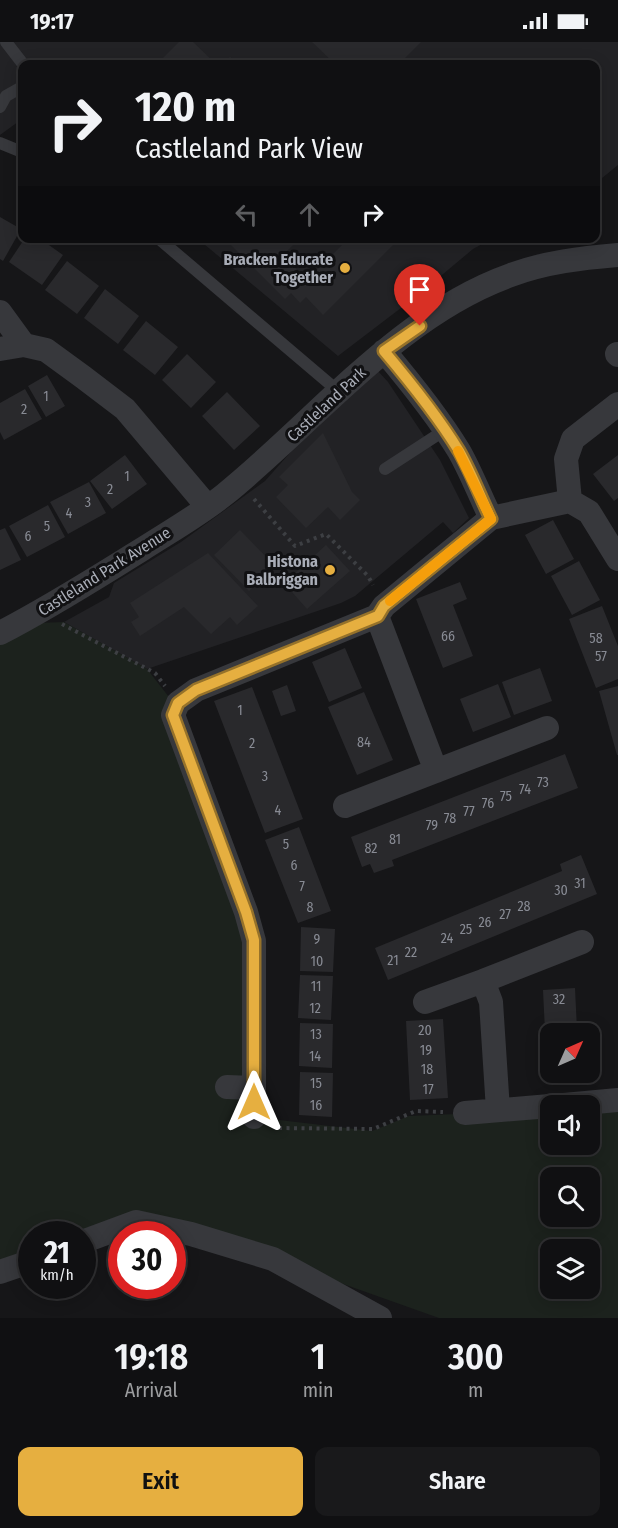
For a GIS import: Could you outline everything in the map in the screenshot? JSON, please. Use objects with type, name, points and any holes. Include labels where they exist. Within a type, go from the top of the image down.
[{"type":"street","name":"Castleland Park","points":[[207,506],[239,482],[384,351],[456,300],[511,275],[569,259],[618,255]]},
{"type":"street","points":[[0,312],[24,345]]},
{"type":"street","points":[[0,349],[24,345],[46,350],[125,410],[207,506]]},
{"type":"street","points":[[384,351],[418,391],[460,453],[491,519]]},
{"type":"street","points":[[570,501],[566,459],[573,439],[618,404]]},
{"type":"street","points":[[254,1117],[254,940],[246,912],[173,715],[178,703],[196,690],[381,611],[491,519],[570,501],[590,512],[618,559]]},
{"type":"street","name":"Castleland Park Avenue","points":[[0,633],[51,606],[207,506]]},
{"type":"street","points":[[381,611],[436,771]]},
{"type":"street","points":[[345,806],[547,728]]},
{"type":"street","points":[[425,1002],[582,942]]},
{"type":"street","points":[[483,981],[490,1002],[498,1110]]},
{"type":"street","points":[[227,1087],[254,1088]]},
{"type":"street","points":[[600,1102],[618,1100]]},
{"type":"street","points":[[465,1113],[540,1107]]},
{"type":"street","points":[[96,1237],[136,1222],[191,1234],[273,1259],[380,1318]]},
{"type":"street","points":[[0,1272],[18,1266]]},
{"type":"lane","points":[[6,42],[20,60]]},
{"type":"lane","points":[[0,107],[6,96],[18,89]]},
{"type":"lane","points":[[0,142],[18,150]]},
{"type":"lane","points":[[164,243],[338,392]]},
{"type":"lane","points":[[385,468],[445,430]]},
{"type":"path","points":[[239,482],[295,546],[326,534],[368,576],[381,611]]},
{"type":"path","points":[[51,606],[59,622],[155,673],[178,703]]},
{"type":"path","points":[[254,1117],[276,1128],[373,1129],[416,1111],[465,1113]]},
{"type":"shaded area","points":[[0,42],[618,42],[618,165],[600,180],[600,60],[18,60],[18,122],[0,135]]},
{"type":"shaded area","points":[[203,243],[484,243],[473,249],[418,295],[338,356]]},
{"type":"shaded area","points":[[377,370],[388,382],[440,460],[469,518],[453,533],[443,522],[355,596],[341,603],[147,669],[64,622],[109,597],[114,583],[181,542],[265,481],[321,418]]},
{"type":"shaded area","points":[[64,622],[147,669],[169,697],[246,912],[254,1117],[372,1131],[409,1116],[540,1110],[540,1155],[600,1155],[600,1109],[618,1108],[618,1318],[439,1318],[273,1259],[186,1234],[186,1221],[108,1221],[108,1234],[96,1234],[96,1221],[18,1221],[18,1266],[0,1272],[0,636],[37,623]]},
{"type":"building","points":[[179,42],[193,42],[212,60],[161,60]]},
{"type":"building","points":[[312,42],[421,42],[403,60],[331,60]]},
{"type":"building","points":[[0,217],[18,227],[18,234],[3,261],[0,259]]},
{"type":"building","points":[[22,243],[46,243],[63,255],[42,285],[9,262]]},
{"type":"building","name":"Bracken Educate Together","points":[[233,243],[295,243],[283,255],[307,280],[342,243],[395,243],[323,315],[306,297],[300,303],[291,293],[285,299],[231,245]]},
{"type":"building","points":[[67,261],[99,286],[77,314],[45,290]]},
{"type":"building","points":[[105,289],[139,316],[118,344],[84,318]]},
{"type":"building","points":[[146,321],[178,347],[155,375],[123,350]]},
{"type":"building","points":[[187,354],[216,382],[191,408],[162,380]]},
{"type":"building","points":[[47,375],[65,406],[46,417],[28,386]]},
{"type":"building","points":[[25,389],[42,419],[4,440],[0,432],[0,403]]},
{"type":"building","points":[[227,392],[260,426],[234,450],[202,416]]},
{"type":"building","points":[[323,433],[352,492],[360,500],[340,520],[328,507],[306,528],[276,497],[288,485],[279,477]]},
{"type":"building","points":[[125,455],[147,484],[112,509],[90,481]]},
{"type":"building","points":[[618,455],[618,498],[614,501],[593,474]]},
{"type":"building","points":[[89,482],[106,513],[68,534],[50,502]]},
{"type":"building","points":[[48,505],[65,537],[27,557],[9,526]]},
{"type":"building","points":[[553,520],[574,559],[546,574],[525,535]]},
{"type":"building","points":[[5,528],[21,560],[0,570],[0,530]]},
{"type":"building","points":[[240,530],[275,566],[249,591],[214,555]]},
{"type":"building","points":[[326,545],[350,571],[307,609],[284,583]]},
{"type":"building","points":[[208,553],[258,606],[237,625],[230,617],[211,634],[184,607],[140,636],[131,622],[139,617],[130,603]]},
{"type":"building","points":[[579,561],[600,600],[572,615],[551,576]]},
{"type":"building","points":[[460,582],[467,599],[453,605],[473,656],[443,668],[416,599]]},
{"type":"building","points":[[602,606],[618,646],[618,679],[596,688],[569,619]]},
{"type":"building","points":[[345,648],[362,688],[329,702],[312,662]]},
{"type":"building","points":[[540,668],[552,701],[514,715],[502,682]]},
{"type":"building","points":[[498,684],[511,717],[473,732],[460,699]]},
{"type":"building","points":[[287,685],[296,711],[281,716],[272,691]]},
{"type":"building","points":[[618,686],[618,755],[617,755],[599,691]]},
{"type":"building","points":[[252,687],[303,819],[265,833],[214,701]]},
{"type":"building","points":[[364,692],[393,760],[357,775],[328,707]]},
{"type":"building","points":[[565,754],[578,788],[392,860],[394,866],[374,873],[370,864],[362,867],[351,837]]},
{"type":"building","points":[[299,827],[331,911],[298,923],[265,840]]},
{"type":"building","points":[[581,855],[597,894],[388,980],[375,948],[562,871],[560,864]]},
{"type":"building","points":[[301,927],[335,929],[333,972],[300,971]]},
{"type":"building","points":[[300,975],[333,976],[331,1020],[298,1018]]},
{"type":"building","points":[[575,988],[577,1023],[545,1023],[543,990]]},
{"type":"building","points":[[443,1019],[448,1098],[410,1100],[406,1021]]},
{"type":"building","points":[[300,1023],[333,1024],[332,1068],[299,1066]]},
{"type":"building","points":[[300,1072],[333,1073],[332,1117],[299,1115]]},
{"type":"slow traffic","points":[[390,601],[491,519],[458,451]]},
{"type":"place","name":"Bracken Educate Together","points":[[345,268]]},
{"type":"place","name":"Histona Balbriggan","points":[[330,570]]},
{"type":"route","points":[[254,1102],[254,940],[246,912],[173,715],[178,703],[196,690],[378,616],[384,606],[491,519],[460,453],[418,391],[384,351],[420,326]]}]
